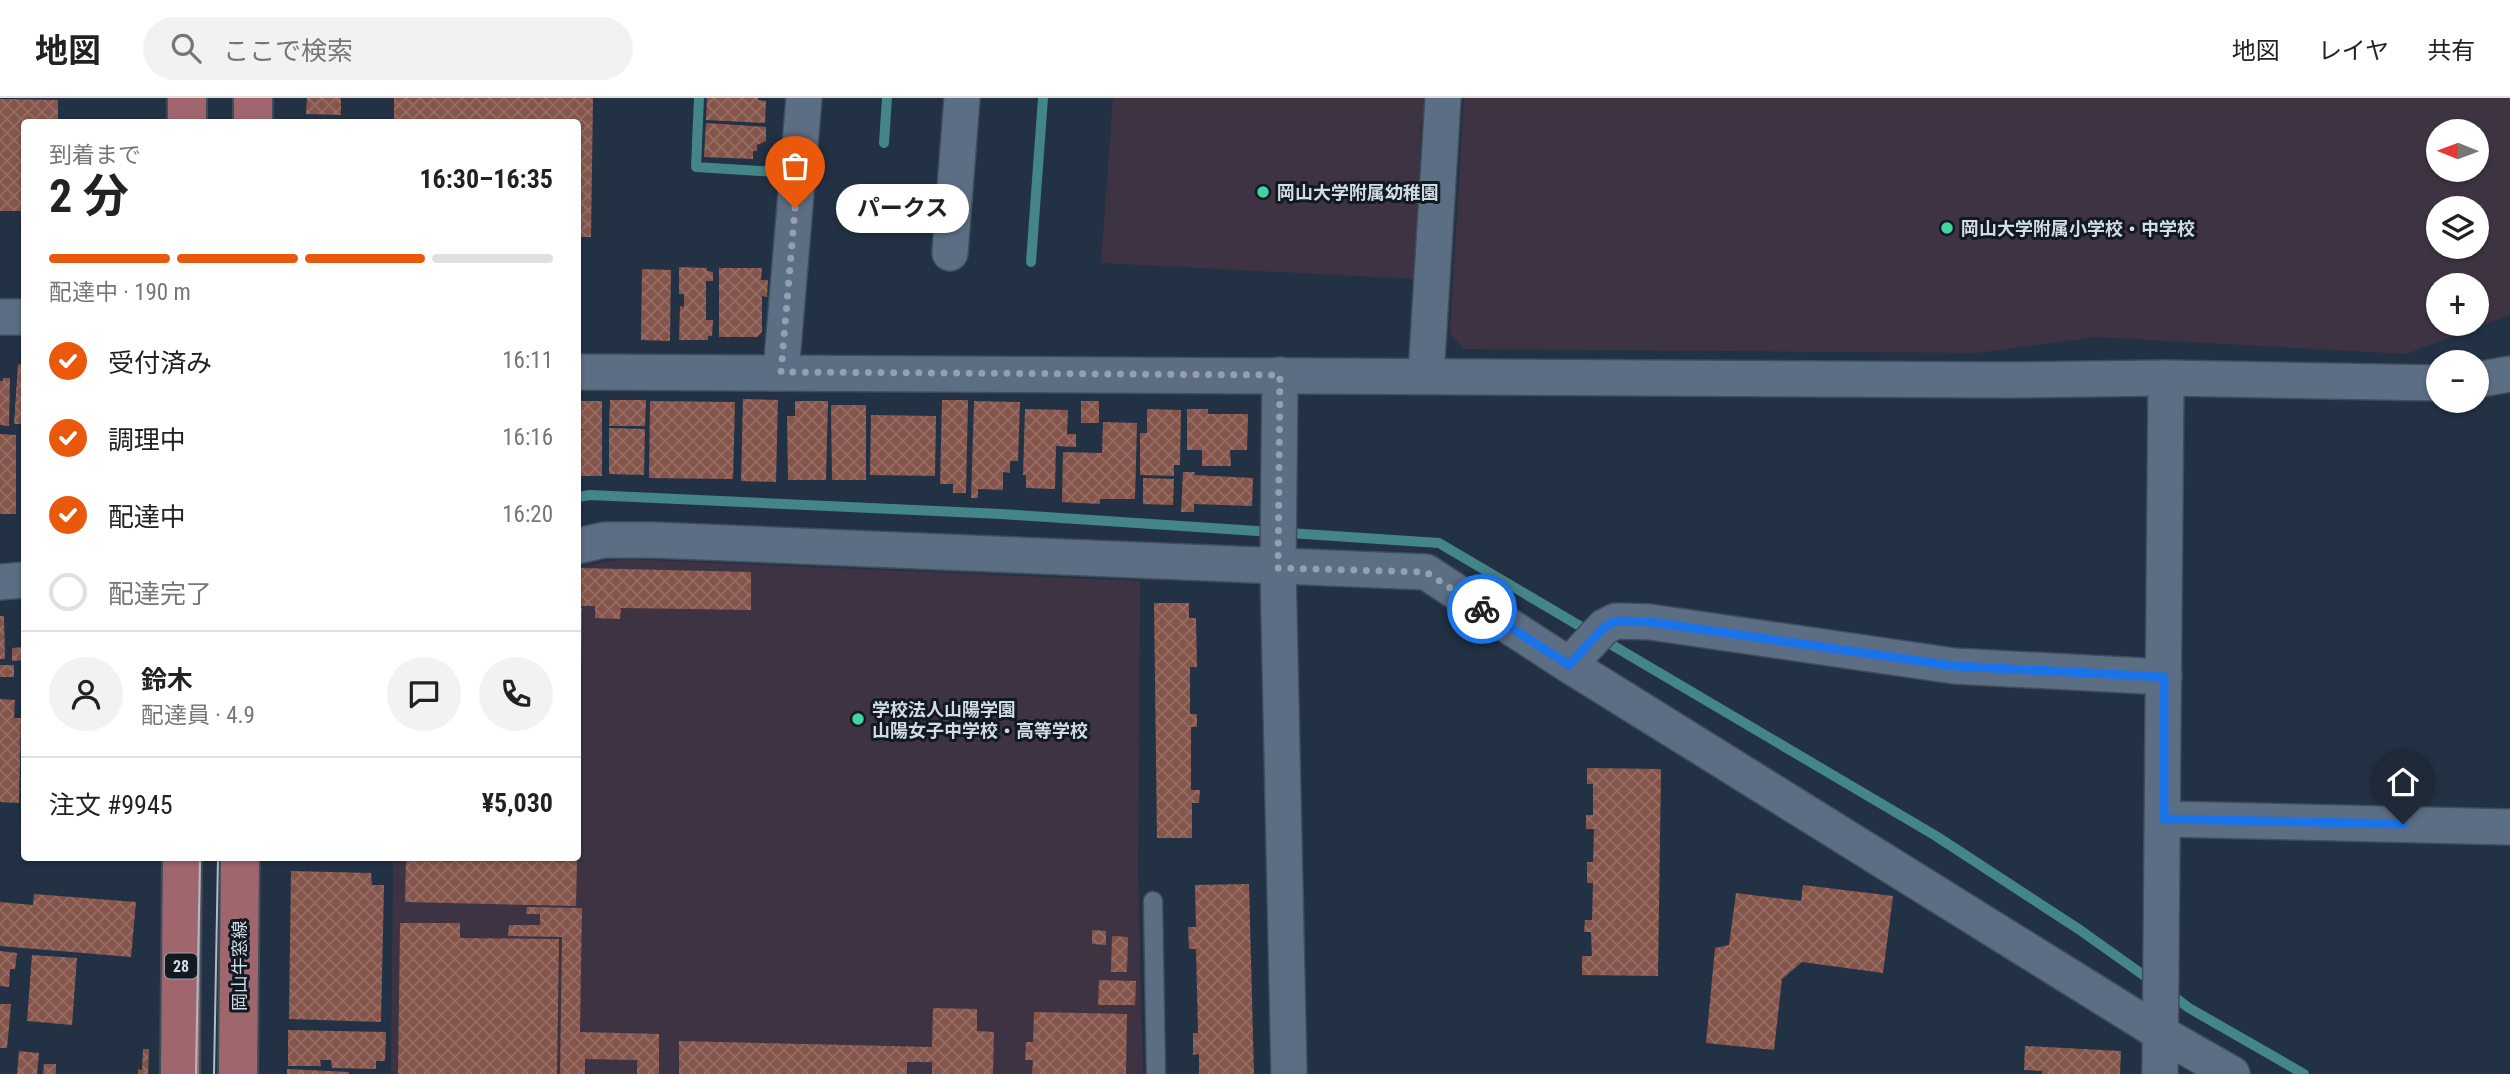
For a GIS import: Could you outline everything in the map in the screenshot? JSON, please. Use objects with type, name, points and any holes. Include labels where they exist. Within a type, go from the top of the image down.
[{"type":"main road","points":[[187,98],[187,119]]},
{"type":"main road","points":[[253,98],[253,119]]},
{"type":"main road","name":"28","points":[[180,1074],[182,861]]},
{"type":"main road","name":"岡山牛窓線","points":[[238,1074],[240,861]]},
{"type":"street","points":[[781,372],[804,98]]},
{"type":"street","points":[[950,253],[962,98]]},
{"type":"street","points":[[1426,375],[1443,98]]},
{"type":"street","points":[[0,317],[21,317]]},
{"type":"street","points":[[581,372],[2009,380],[2166,378],[2426,383]]},
{"type":"street","points":[[2489,378],[2510,374]]},
{"type":"street","points":[[1280,375],[1278,560],[1289,1074]]},
{"type":"street","points":[[2160,1074],[2166,378]]},
{"type":"street","points":[[581,545],[604,540],[653,540],[1278,560],[1426,572],[1587,646],[2162,1021],[2232,1074]]},
{"type":"street","points":[[0,582],[21,580]]},
{"type":"street","points":[[1587,646],[1616,621],[1650,622],[1954,666],[2164,677]]},
{"type":"street","points":[[2164,819],[2510,827]]},
{"type":"lane","points":[[1153,901],[1156,1074]]},
{"type":"shaded area","name":"岡山大学附属幼稚園","points":[[1113,98],[1429,98],[1428,121],[1421,121],[1416,279],[1101,263]]},
{"type":"shaded area","name":"岡山大学附属小学校・中学校","points":[[1464,98],[2510,98],[2510,315],[2489,323],[2489,273],[2426,273],[2426,336],[2454,336],[2406,354],[2096,337],[1977,353],[1463,349],[1450,333]]},
{"type":"shaded area","name":"学校法人山陽学園 山陽女子中学校・高等学校","points":[[623,559],[1140,581],[1138,874],[1143,1074],[391,1074],[393,861],[581,861],[581,566]]},
{"type":"building","points":[[307,98],[341,98],[341,115],[306,114]]},
{"type":"building","points":[[394,98],[593,98],[591,237],[581,237],[581,119],[394,119]]},
{"type":"building","points":[[707,98],[758,98],[766,101],[765,123],[706,120]]},
{"type":"building","points":[[0,99],[58,100],[58,119],[21,119],[21,211],[0,211]]},
{"type":"building","points":[[706,123],[766,127],[766,141],[757,145],[757,151],[753,151],[753,159],[704,157]]},
{"type":"building","points":[[679,267],[707,268],[707,271],[713,272],[713,281],[706,281],[706,320],[713,320],[712,336],[708,336],[708,340],[679,340],[680,306],[684,307],[684,294],[679,294]]},
{"type":"building","points":[[719,268],[762,268],[761,280],[768,280],[767,297],[762,296],[762,332],[757,337],[719,337]]},
{"type":"building","points":[[642,269],[671,270],[670,341],[641,340]]},
{"type":"building","points":[[18,364],[21,364],[21,424],[14,424]]},
{"type":"building","points":[[3,378],[10,378],[9,426],[0,425],[0,381],[3,381]]},
{"type":"building","points":[[743,399],[778,400],[776,482],[741,481]]},
{"type":"building","points":[[610,400],[646,400],[645,426],[609,426]]},
{"type":"building","points":[[942,400],[968,400],[966,493],[953,493],[953,484],[940,484]]},
{"type":"building","points":[[581,401],[602,401],[602,476],[581,476],[581,430],[587,429],[581,429]]},
{"type":"building","points":[[650,401],[735,402],[733,479],[649,478]]},
{"type":"building","points":[[795,401],[828,401],[826,480],[788,480],[787,416],[795,416]]},
{"type":"building","points":[[974,401],[1020,402],[1018,461],[1010,461],[1010,473],[1003,472],[1003,490],[978,489],[978,498],[971,498]]},
{"type":"building","points":[[1081,401],[1099,401],[1099,423],[1081,423]]},
{"type":"building","points":[[831,405],[866,405],[866,480],[832,480]]},
{"type":"building","points":[[1025,409],[1068,410],[1067,434],[1076,434],[1076,447],[1056,446],[1055,489],[1026,488],[1026,475],[1023,475]]},
{"type":"building","points":[[1147,409],[1181,410],[1180,465],[1174,465],[1174,476],[1140,475],[1140,433],[1147,433]]},
{"type":"building","points":[[1187,409],[1208,409],[1208,414],[1248,414],[1247,450],[1230,450],[1231,466],[1202,466],[1202,450],[1187,450]]},
{"type":"building","points":[[871,415],[936,416],[935,476],[870,475]]},
{"type":"building","points":[[1103,422],[1137,423],[1135,499],[1100,499],[1100,504],[1062,502],[1063,452],[1102,453]]},
{"type":"building","points":[[609,428],[645,429],[644,475],[609,474]]},
{"type":"building","points":[[0,434],[16,435],[16,514],[0,514]]},
{"type":"building","points":[[1183,472],[1253,478],[1252,506],[1194,504],[1194,512],[1181,512]]},
{"type":"building","points":[[1143,478],[1174,479],[1173,505],[1143,504]]},
{"type":"building","points":[[581,568],[751,572],[751,610],[621,608],[620,619],[595,618],[595,606],[581,606]]},
{"type":"building","points":[[1154,603],[1189,603],[1189,618],[1196,618],[1197,667],[1190,667],[1190,714],[1197,714],[1197,727],[1191,727],[1191,790],[1200,790],[1199,803],[1192,803],[1192,838],[1157,838]]},
{"type":"building","points":[[0,616],[4,616],[5,659],[0,659]]},
{"type":"building","points":[[21,647],[21,660],[12,661],[12,648]]},
{"type":"building","points":[[0,665],[14,665],[14,677],[0,677]]},
{"type":"building","points":[[0,699],[15,700],[14,718],[21,718],[19,803],[0,802]]},
{"type":"building","points":[[1587,768],[1661,769],[1658,976],[1582,975],[1582,956],[1592,956],[1591,932],[1584,932],[1585,920],[1592,920],[1593,883],[1587,883],[1587,862],[1593,862],[1594,829],[1586,829],[1586,815],[1593,815],[1593,784],[1587,784]]},
{"type":"building","points":[[406,861],[577,861],[576,906],[405,902]]},
{"type":"building","points":[[291,871],[371,873],[372,885],[384,885],[381,1022],[289,1019]]},
{"type":"building","points":[[1249,884],[1254,1074],[1199,1074],[1199,1054],[1193,1055],[1193,1033],[1198,1033],[1196,949],[1189,949],[1188,927],[1196,927],[1195,885]]},
{"type":"building","points":[[1803,885],[1893,896],[1883,973],[1802,962],[1782,979],[1774,1050],[1706,1043],[1715,948],[1729,945],[1736,893],[1801,901]]},
{"type":"building","points":[[34,894],[136,902],[131,957],[0,946],[0,902],[33,905]]},
{"type":"building","points":[[527,907],[582,908],[580,1032],[659,1034],[659,1074],[637,1074],[637,1060],[585,1059],[585,1074],[560,1074],[562,937],[508,936],[509,925],[540,925],[540,914],[526,914]]},
{"type":"building","points":[[400,923],[460,923],[460,938],[559,939],[557,1074],[398,1074]]},
{"type":"building","points":[[1092,930],[1106,931],[1106,945],[1092,944]]},
{"type":"building","points":[[1112,936],[1128,937],[1127,972],[1111,972]]},
{"type":"building","points":[[0,951],[17,953],[15,969],[10,969],[9,987],[0,986]]},
{"type":"building","points":[[32,955],[77,958],[72,1025],[27,1021]]},
{"type":"building","points":[[1099,980],[1136,981],[1135,1005],[1098,1005]]},
{"type":"building","points":[[0,1004],[11,1004],[7,1048],[0,1048]]},
{"type":"building","points":[[933,1008],[977,1009],[977,1031],[994,1032],[993,1074],[932,1074],[932,1062],[907,1062],[907,1074],[679,1074],[679,1041],[932,1047]]},
{"type":"building","points":[[1034,1012],[1127,1014],[1126,1074],[1032,1074],[1033,1060],[1025,1060],[1026,1042],[1033,1042]]},
{"type":"building","points":[[288,1030],[386,1032],[385,1061],[376,1061],[376,1069],[332,1068],[331,1060],[320,1060],[321,1066],[288,1066]]},
{"type":"building","points":[[2025,1046],[2121,1051],[2120,1074],[2042,1074],[2042,1071],[2024,1070]]},
{"type":"building","points":[[143,1049],[149,1049],[148,1074],[138,1074],[138,1069],[142,1070]]},
{"type":"building","points":[[19,1051],[39,1053],[37,1074],[17,1074]]},
{"type":"building","points":[[44,1064],[56,1064],[56,1074],[43,1074]]},
{"type":"building","points":[[287,1069],[349,1072],[349,1074],[287,1074]]},
{"type":"waterway","points":[[699,98],[696,167],[777,172]]},
{"type":"waterway","points":[[884,143],[887,98]]},
{"type":"waterway","points":[[1031,262],[1043,98]]},
{"type":"waterway","points":[[581,496],[1001,514],[1439,543],[1936,836],[2080,930],[2153,982]]},
{"type":"waterway","points":[[2169,993],[2189,1008],[2304,1074]]},
{"type":"tram line","points":[[196,1074],[200,861]]},
{"type":"tram line","points":[[214,1074],[218,861]]},
{"type":"way so far","points":[[795,208],[781,372],[1280,375],[1278,568],[1426,572],[1482,609]]},
{"type":"place","name":"岡山大学附属幼稚園","points":[[1263,192]]},
{"type":"place","name":"パークス","points":[[795,208]]},
{"type":"place","name":"岡山大学附属小学校・中学校","points":[[1947,228]]},
{"type":"place","name":"学校法人山陽学園 山陽女子中学校・高等学校","points":[[858,719]]},
{"type":"route","points":[[1482,609],[1569,665],[1604,627],[1616,621],[1650,622],[1954,666],[2164,677],[2164,819],[2403,824]]}]
